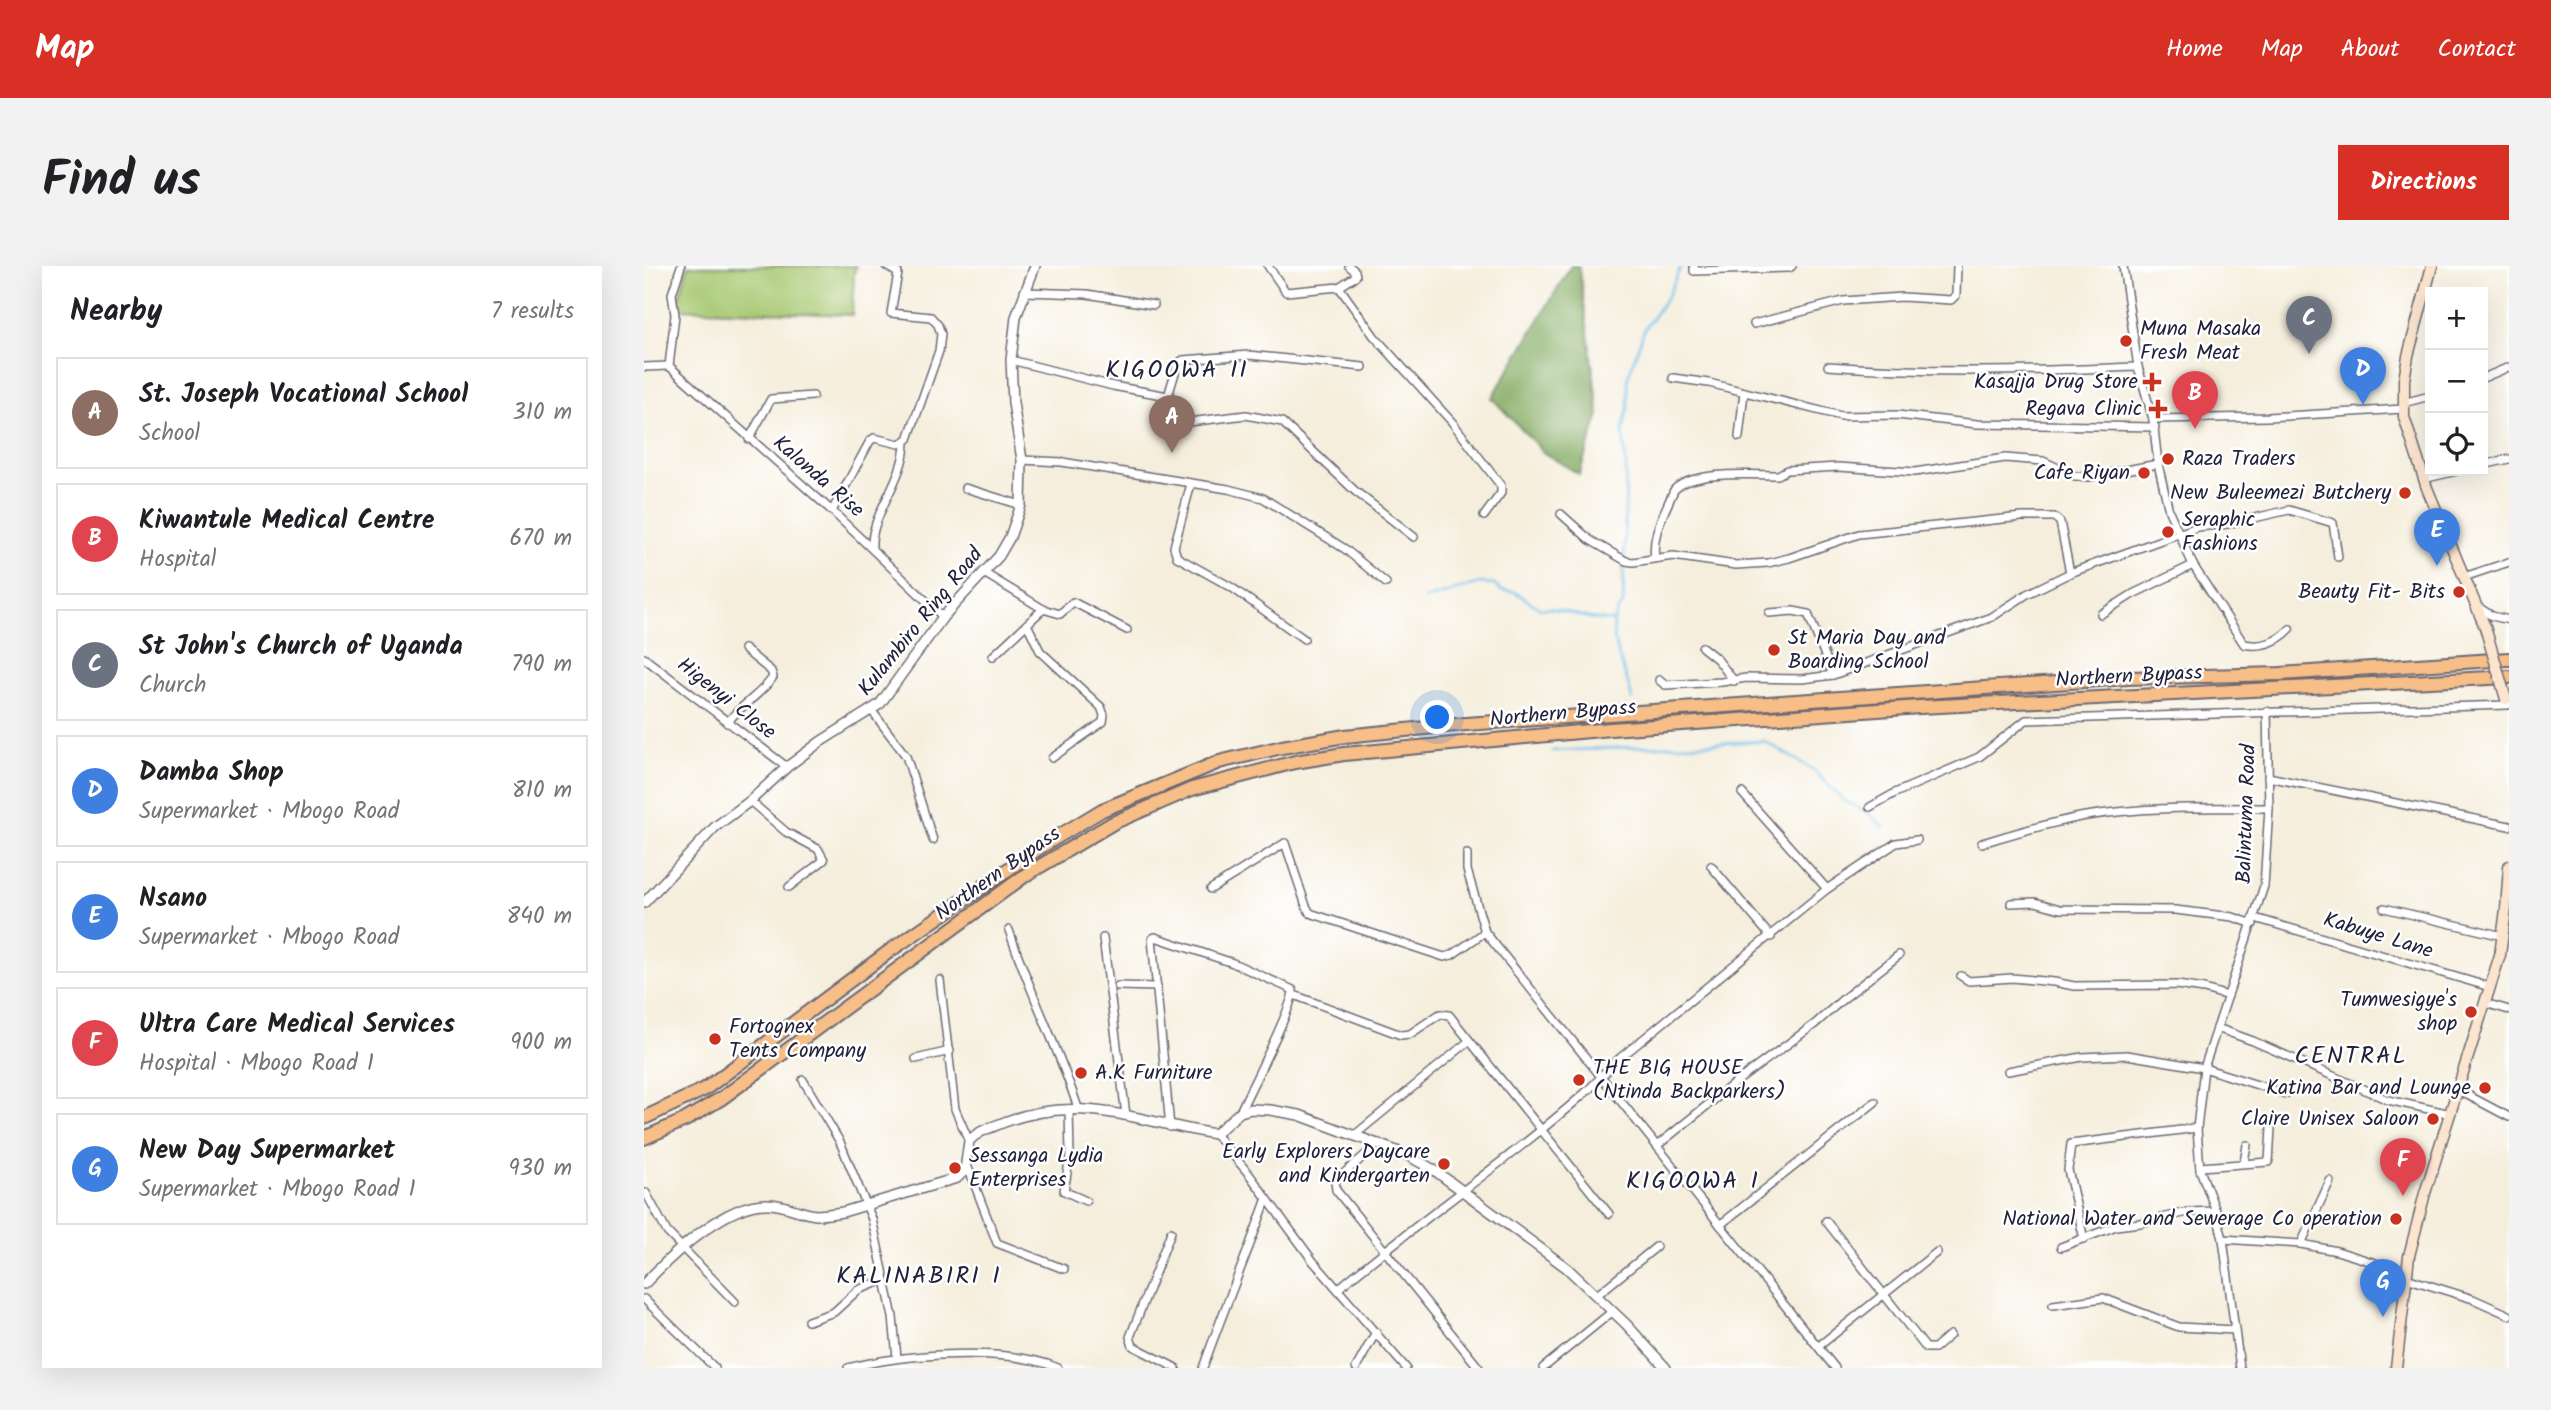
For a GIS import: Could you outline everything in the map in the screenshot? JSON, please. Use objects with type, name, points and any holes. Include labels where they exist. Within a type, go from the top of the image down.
[{"type":"highway","name":"Northern Bypass","points":[[644,1118],[705,1089],[903,942],[1050,841],[1102,810],[1219,762],[1345,736],[1466,724],[2128,678],[2280,674],[2509,659]]},
{"type":"highway","name":"Northern Bypass","points":[[644,1138],[685,1120],[722,1098],[1016,882],[1073,845],[1152,805],[1233,777],[1344,754],[1611,729],[1920,707],[2509,677]]},
{"type":"main road","points":[[2432,266],[2408,356],[2403,406],[2423,479],[2485,627],[2508,704]]},
{"type":"main road","points":[[2396,1368],[2406,1275],[2425,1194],[2490,988],[2505,931],[2509,866]]},
{"type":"street","points":[[644,367],[669,366],[675,315],[672,295],[681,266]]},
{"type":"street","points":[[872,548],[874,531],[903,460],[905,442],[939,351],[941,334],[932,317],[891,313],[898,273],[886,266]]},
{"type":"street","name":"Kulambiro Ring Road","points":[[644,903],[715,827],[820,742],[880,704],[943,617],[999,556],[1010,537],[1021,505],[1022,460],[1013,403],[1010,360],[1016,317],[1035,266]]},
{"type":"street","points":[[1268,266],[1286,292],[1339,287],[1356,276],[1349,266]]},
{"type":"street","points":[[1694,266],[1694,271],[1792,266]]},
{"type":"street","points":[[1754,324],[1843,301],[1902,297],[1954,299],[1958,266]]},
{"type":"street","points":[[2123,266],[2138,367],[2154,423],[2158,464],[2169,511],[2193,565],[2244,644],[2255,647],[2270,644],[2290,629]]},
{"type":"street","points":[[1339,287],[1374,336],[1452,422],[1502,486],[1499,497],[1484,516]]},
{"type":"street","points":[[1024,292],[1087,294],[1154,306]]},
{"type":"street","points":[[1363,367],[1248,355],[1183,360],[1178,363],[1168,396],[1181,423],[1246,415],[1282,422],[1355,491],[1414,537]]},
{"type":"street","points":[[1010,360],[1113,386],[1168,396]]},
{"type":"street","name":"Kalonda Rise","points":[[669,366],[872,548],[943,617]]},
{"type":"street","points":[[1828,366],[1876,370],[1990,372],[2138,367]]},
{"type":"street","points":[[2488,376],[2509,367]]},
{"type":"street","points":[[1673,378],[1710,383],[1841,416],[1897,415],[1977,425],[2154,423],[2267,417],[2403,406],[2425,398]]},
{"type":"street","points":[[1739,437],[1744,392]]},
{"type":"street","points":[[748,439],[771,399],[813,396]]},
{"type":"street","points":[[832,512],[870,441],[874,438],[899,444],[905,442]]},
{"type":"street","points":[[1655,558],[1654,544],[1658,525],[1674,490],[1698,478],[1778,475],[1787,470],[1829,467],[1915,472],[2005,458],[2043,461],[2075,476],[2089,477],[2158,464]]},
{"type":"street","points":[[2488,464],[2509,459]]},
{"type":"street","points":[[1022,460],[1062,463],[1244,492],[1275,503],[1345,549],[1386,583]]},
{"type":"street","points":[[2423,479],[2436,476]]},
{"type":"street","points":[[1191,484],[1174,547],[1177,556],[1231,587],[1304,639]]},
{"type":"street","points":[[965,488],[1021,505]]},
{"type":"street","points":[[1659,680],[1665,685],[1746,678],[1802,679],[1833,675],[1992,617],[2026,594],[2070,573],[2152,542],[2197,527],[2228,524],[2289,510],[2333,523],[2338,556]]},
{"type":"street","points":[[1561,514],[1586,536],[1626,561],[1693,557],[1705,562],[1736,565],[1768,564],[1859,534],[2022,517],[2049,517],[2060,522],[2070,573]]},
{"type":"street","points":[[2464,577],[2509,562]]},
{"type":"street","points":[[2101,614],[2122,600],[2193,565]]},
{"type":"street","points":[[984,573],[1043,609],[1060,614],[1073,602],[1127,630]]},
{"type":"street","points":[[2477,607],[2492,616],[2509,620]]},
{"type":"street","points":[[993,656],[1043,609]]},
{"type":"street","points":[[1769,613],[1793,611],[1808,614],[1833,675]]},
{"type":"street","points":[[1027,624],[1040,651],[1101,707],[1104,715],[1102,722],[1052,758]]},
{"type":"street","points":[[1702,647],[1717,659],[1734,681]]},
{"type":"street","points":[[727,723],[736,711],[773,677],[771,671],[744,649]]},
{"type":"street","name":"Higenyi Close","points":[[644,658],[787,768]]},
{"type":"street","points":[[1870,807],[1895,793],[1979,757],[2026,720],[2508,704]]},
{"type":"street","points":[[872,711],[906,756],[933,840]]},
{"type":"street","name":"Balintuma Road","points":[[2240,1368],[2223,1239],[2200,1167],[2197,1128],[2204,1068],[2264,887],[2269,808],[2267,711]]},
{"type":"street","points":[[2268,777],[2509,826]]},
{"type":"street","points":[[1742,793],[1827,889]]},
{"type":"street","points":[[750,801],[786,832],[818,849],[824,860],[789,887]]},
{"type":"street","points":[[1982,843],[2087,816],[2148,811],[2269,808]]},
{"type":"street","points":[[1338,1289],[1539,1129],[1643,1039],[1827,889],[1896,843],[1917,840]]},
{"type":"street","points":[[1211,889],[1285,843],[1310,912],[1444,957],[1452,955],[1485,932]]},
{"type":"street","points":[[1467,854],[1467,870],[1485,932],[1835,1368]]},
{"type":"street","points":[[1711,866],[1771,937]]},
{"type":"street","name":"Kabuye Lane","points":[[2011,903],[2035,902],[2060,909],[2175,910],[2233,917],[2490,988]]},
{"type":"street","points":[[2384,908],[2505,931]]},
{"type":"street","points":[[1009,930],[1027,981],[1061,1058],[1074,1108],[1064,1191],[1086,1201]]},
{"type":"street","points":[[1170,1127],[1152,939],[1155,937],[1292,988],[1294,995],[1240,1112],[1215,1134]]},
{"type":"street","points":[[1103,938],[1126,1115]]},
{"type":"street","points":[[1658,1145],[1736,1082],[1815,1024],[1899,955]]},
{"type":"street","points":[[1961,976],[1969,981],[2012,978],[2074,986],[2177,985],[2228,996]]},
{"type":"street","points":[[644,1284],[681,1248],[738,1210],[754,1204],[772,1204],[817,1215],[843,1212],[962,1175],[967,1165],[969,1141],[955,1109],[940,980]]},
{"type":"street","points":[[1118,986],[1157,987]]},
{"type":"street","points":[[1294,995],[1401,1035],[1410,1034],[1440,1014],[1446,1014],[1609,1213]]},
{"type":"street","points":[[2485,1003],[2509,1010]]},
{"type":"street","points":[[2217,1028],[2388,1100],[2451,1114]]},
{"type":"street","points":[[1356,1134],[1469,1041]]},
{"type":"street","points":[[916,1059],[950,1051]]},
{"type":"street","points":[[2008,1071],[2082,1057],[2127,1055],[2204,1068],[2286,1094]]},
{"type":"street","points":[[803,1080],[840,1142],[874,1229],[893,1317],[893,1358],[890,1368]]},
{"type":"street","points":[[2458,1090],[2509,1117]]},
{"type":"street","points":[[1720,1225],[1875,1102]]},
{"type":"street","points":[[969,1141],[980,1132],[1024,1115],[1074,1108],[1126,1115],[1170,1127],[1215,1134],[1313,1261],[1406,1368]]},
{"type":"street","points":[[1240,1112],[1260,1109],[1285,1112],[1380,1143],[1425,1165],[1567,1268],[1613,1311],[1666,1368]]},
{"type":"street","points":[[2084,1239],[2068,1171],[2068,1150],[2071,1143],[2197,1128]]},
{"type":"street","points":[[2200,1167],[2269,1162],[2271,1128]]},
{"type":"street","points":[[1380,1143],[1334,1184],[1336,1190],[1479,1368]]},
{"type":"street","points":[[2244,1162],[2247,1145]]},
{"type":"street","points":[[967,1165],[997,1243],[1064,1269]]},
{"type":"street","points":[[2301,1244],[2330,1181]]},
{"type":"street","points":[[646,1193],[658,1219],[681,1248],[735,1302]]},
{"type":"street","points":[[1203,1368],[1214,1334],[1243,1268],[1267,1198]]},
{"type":"street","points":[[2062,1247],[2116,1226],[2188,1212],[2216,1211]]},
{"type":"street","points":[[1826,1221],[1926,1348],[1935,1348],[1950,1335]]},
{"type":"street","points":[[1171,1232],[1130,1337],[1133,1346],[1177,1368]]},
{"type":"street","points":[[2223,1239],[2301,1244],[2337,1251],[2473,1299],[2509,1315]]},
{"type":"street","points":[[1597,1296],[1656,1247]]},
{"type":"street","points":[[1819,1346],[1937,1252]]},
{"type":"street","points":[[808,1321],[834,1312],[858,1290],[884,1280]]},
{"type":"street","points":[[2053,1306],[2103,1298],[2179,1327],[2235,1330]]},
{"type":"street","points":[[644,1299],[715,1368]]},
{"type":"street","points":[[1544,1368],[1613,1311]]},
{"type":"street","points":[[1356,1368],[1376,1332]]},
{"type":"street","points":[[848,1368],[893,1358],[998,1356],[1032,1360],[1058,1368]]},
{"type":"green space","points":[[688,266],[856,266],[852,315],[676,309]]},
{"type":"green space","points":[[1571,266],[1579,266],[1599,415],[1579,474],[1544,453],[1492,398]]},
{"type":"waterway","points":[[1632,700],[1617,651],[1613,626],[1616,614],[1623,604],[1626,465],[1623,430],[1628,408],[1628,377],[1644,330],[1669,294],[1681,266]]},
{"type":"waterway","points":[[1425,599],[1480,583],[1494,584],[1501,591],[1515,592],[1539,608],[1613,621]]},
{"type":"waterway","points":[[1552,751],[1764,741],[1812,769],[1843,800],[1868,813],[1884,827]]},
{"type":"place","name":"Muna Masaka Fresh Meat","points":[[2126,341]]},
{"type":"place","name":"St John's Church of Uganda","points":[[2309,354]]},
{"type":"place","name":"Kasajja Drug Store","points":[[2152,382]]},
{"type":"place","name":"Damba Shop","points":[[2363,405]]},
{"type":"place","name":"Regava Clinic","points":[[2158,409]]},
{"type":"place","name":"Kiwantule Medical Centre","points":[[2195,429]]},
{"type":"place","name":"St. Joseph Vocational School","points":[[1172,453]]},
{"type":"place","name":"Raza Traders","points":[[2168,459]]},
{"type":"place","name":"Cafe Riyan","points":[[2144,473]]},
{"type":"place","name":"New Buleemezi Butchery","points":[[2405,493]]},
{"type":"place","name":"Seraphic Fashions","points":[[2168,532]]},
{"type":"place","name":"Nsano","points":[[2437,566]]},
{"type":"place","name":"Beauty Fit- Bits","points":[[2459,592]]},
{"type":"place","name":"St Maria Day and Boarding School","points":[[1774,650]]},
{"type":"place","name":"Tumwesigye's shop","points":[[2471,1012]]},
{"type":"place","name":"Fortognex Tents Company","points":[[715,1039]]},
{"type":"place","name":"A.K Furniture","points":[[1081,1073]]},
{"type":"place","name":"THE BIG HOUSE (Ntinda Backparkers)","points":[[1579,1080]]},
{"type":"place","name":"Katina Bar and Lounge","points":[[2485,1088]]},
{"type":"place","name":"Claire Unisex Saloon","points":[[2433,1119]]},
{"type":"place","name":"Early Explorers Daycare and Kindergarten","points":[[1444,1164]]},
{"type":"place","name":"Sessanga Lydia Enterprises","points":[[955,1168]]},
{"type":"place","name":"Ultra Care Medical Services","points":[[2403,1196]]},
{"type":"place","name":"National Water and Sewerage Co operation","points":[[2396,1219]]},
{"type":"place","name":"New Day Supermarket","points":[[2383,1317]]},
{"type":"district","name":"KIGOOWA II","points":[[1177,370]]},
{"type":"district","name":"CENTRAL","points":[[2351,1056]]},
{"type":"district","name":"KIGOOWA I","points":[[1693,1181]]},
{"type":"district","name":"KALINABIRI I","points":[[919,1276]]}]
